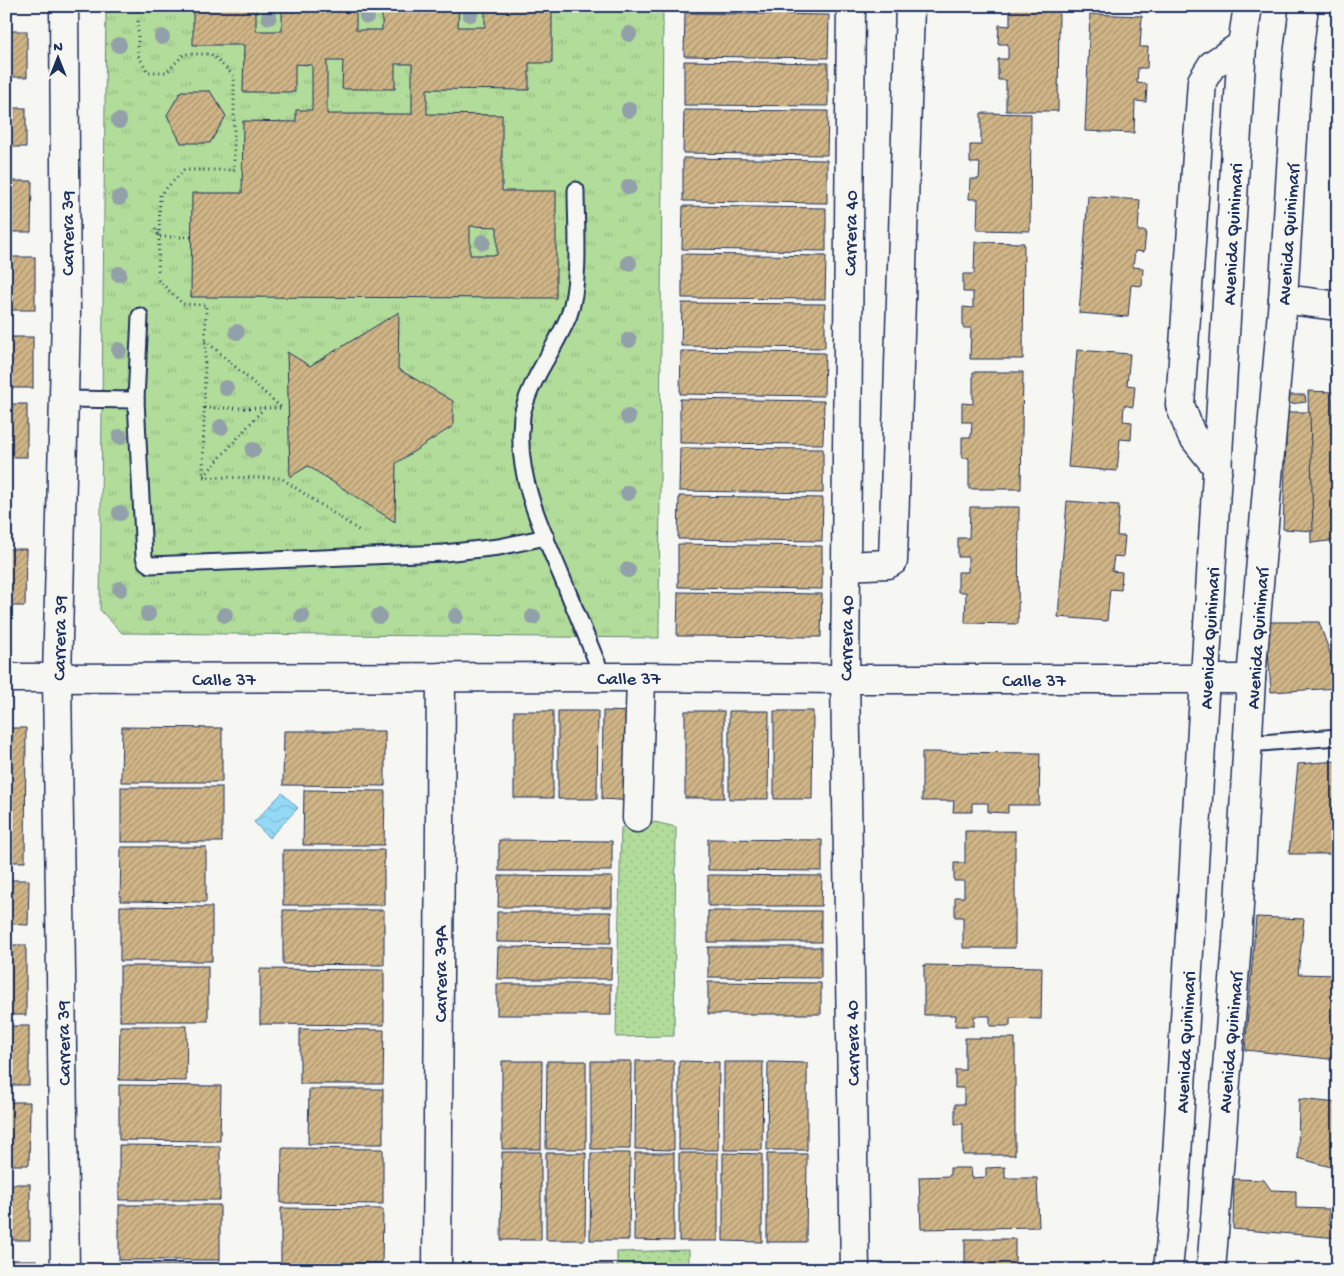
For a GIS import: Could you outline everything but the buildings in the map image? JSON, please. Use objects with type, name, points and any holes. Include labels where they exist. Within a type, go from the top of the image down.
[{"type":"street","name":"Carrera 39","points":[[64,6],[66,316],[57,678],[65,1270]]},
{"type":"street","name":"Carrera 40","points":[[851,6],[844,679],[855,1270]]},
{"type":"street","points":[[846,566],[888,564],[893,561],[910,6]]},
{"type":"street","name":"Avenida Quinimari","points":[[1168,1270],[1174,1207],[1206,679],[1242,45],[1248,6]]},
{"type":"street","name":"Avenida Quinimarí","points":[[1211,1270],[1237,943],[1252,679],[1283,299],[1298,56],[1304,6]]},
{"type":"street","points":[[1218,468],[1190,434],[1180,406],[1202,81],[1212,65],[1242,45]]},
{"type":"street","points":[[1283,299],[1338,306]]},
{"type":"street","name":"Carrera 39A","points":[[437,1270],[441,677]]},
{"type":"street","points":[[637,818],[640,677]]},
{"type":"street","name":"Calle 37","points":[[6,678],[640,677],[1252,679]]},
{"type":"lane","points":[[576,190],[576,283],[573,302],[568,317],[531,388],[522,412],[522,464],[528,491],[603,677]]},
{"type":"lane","points":[[140,316],[136,400],[144,557],[150,565],[444,553],[499,547],[546,537]]},
{"type":"lane","points":[[64,399],[136,400]]},
{"type":"lane","points":[[1248,744],[1338,737]]},
{"type":"path","points":[[138,6],[138,55],[148,72],[167,72],[184,54],[211,54],[234,76],[234,170],[184,170],[160,195],[158,280],[183,304],[206,305],[203,477]]},
{"type":"path","points":[[155,229],[159,237]]},
{"type":"path","points":[[159,237],[192,237]]},
{"type":"path","points":[[204,408],[282,408],[205,340]]},
{"type":"path","points":[[203,477],[264,408]]},
{"type":"path","points":[[203,477],[281,478],[363,533]]},
{"type":"green space","points":[[106,6],[663,6],[659,638],[122,633],[100,610]]},
{"type":"green space","points":[[637,818],[676,827],[674,1036],[616,1037],[621,828]]},
{"type":"green space","points":[[689,1250],[689,1270],[617,1270],[617,1252]]},
{"type":"water","points":[[282,793],[298,808],[269,838],[254,822]]}]
